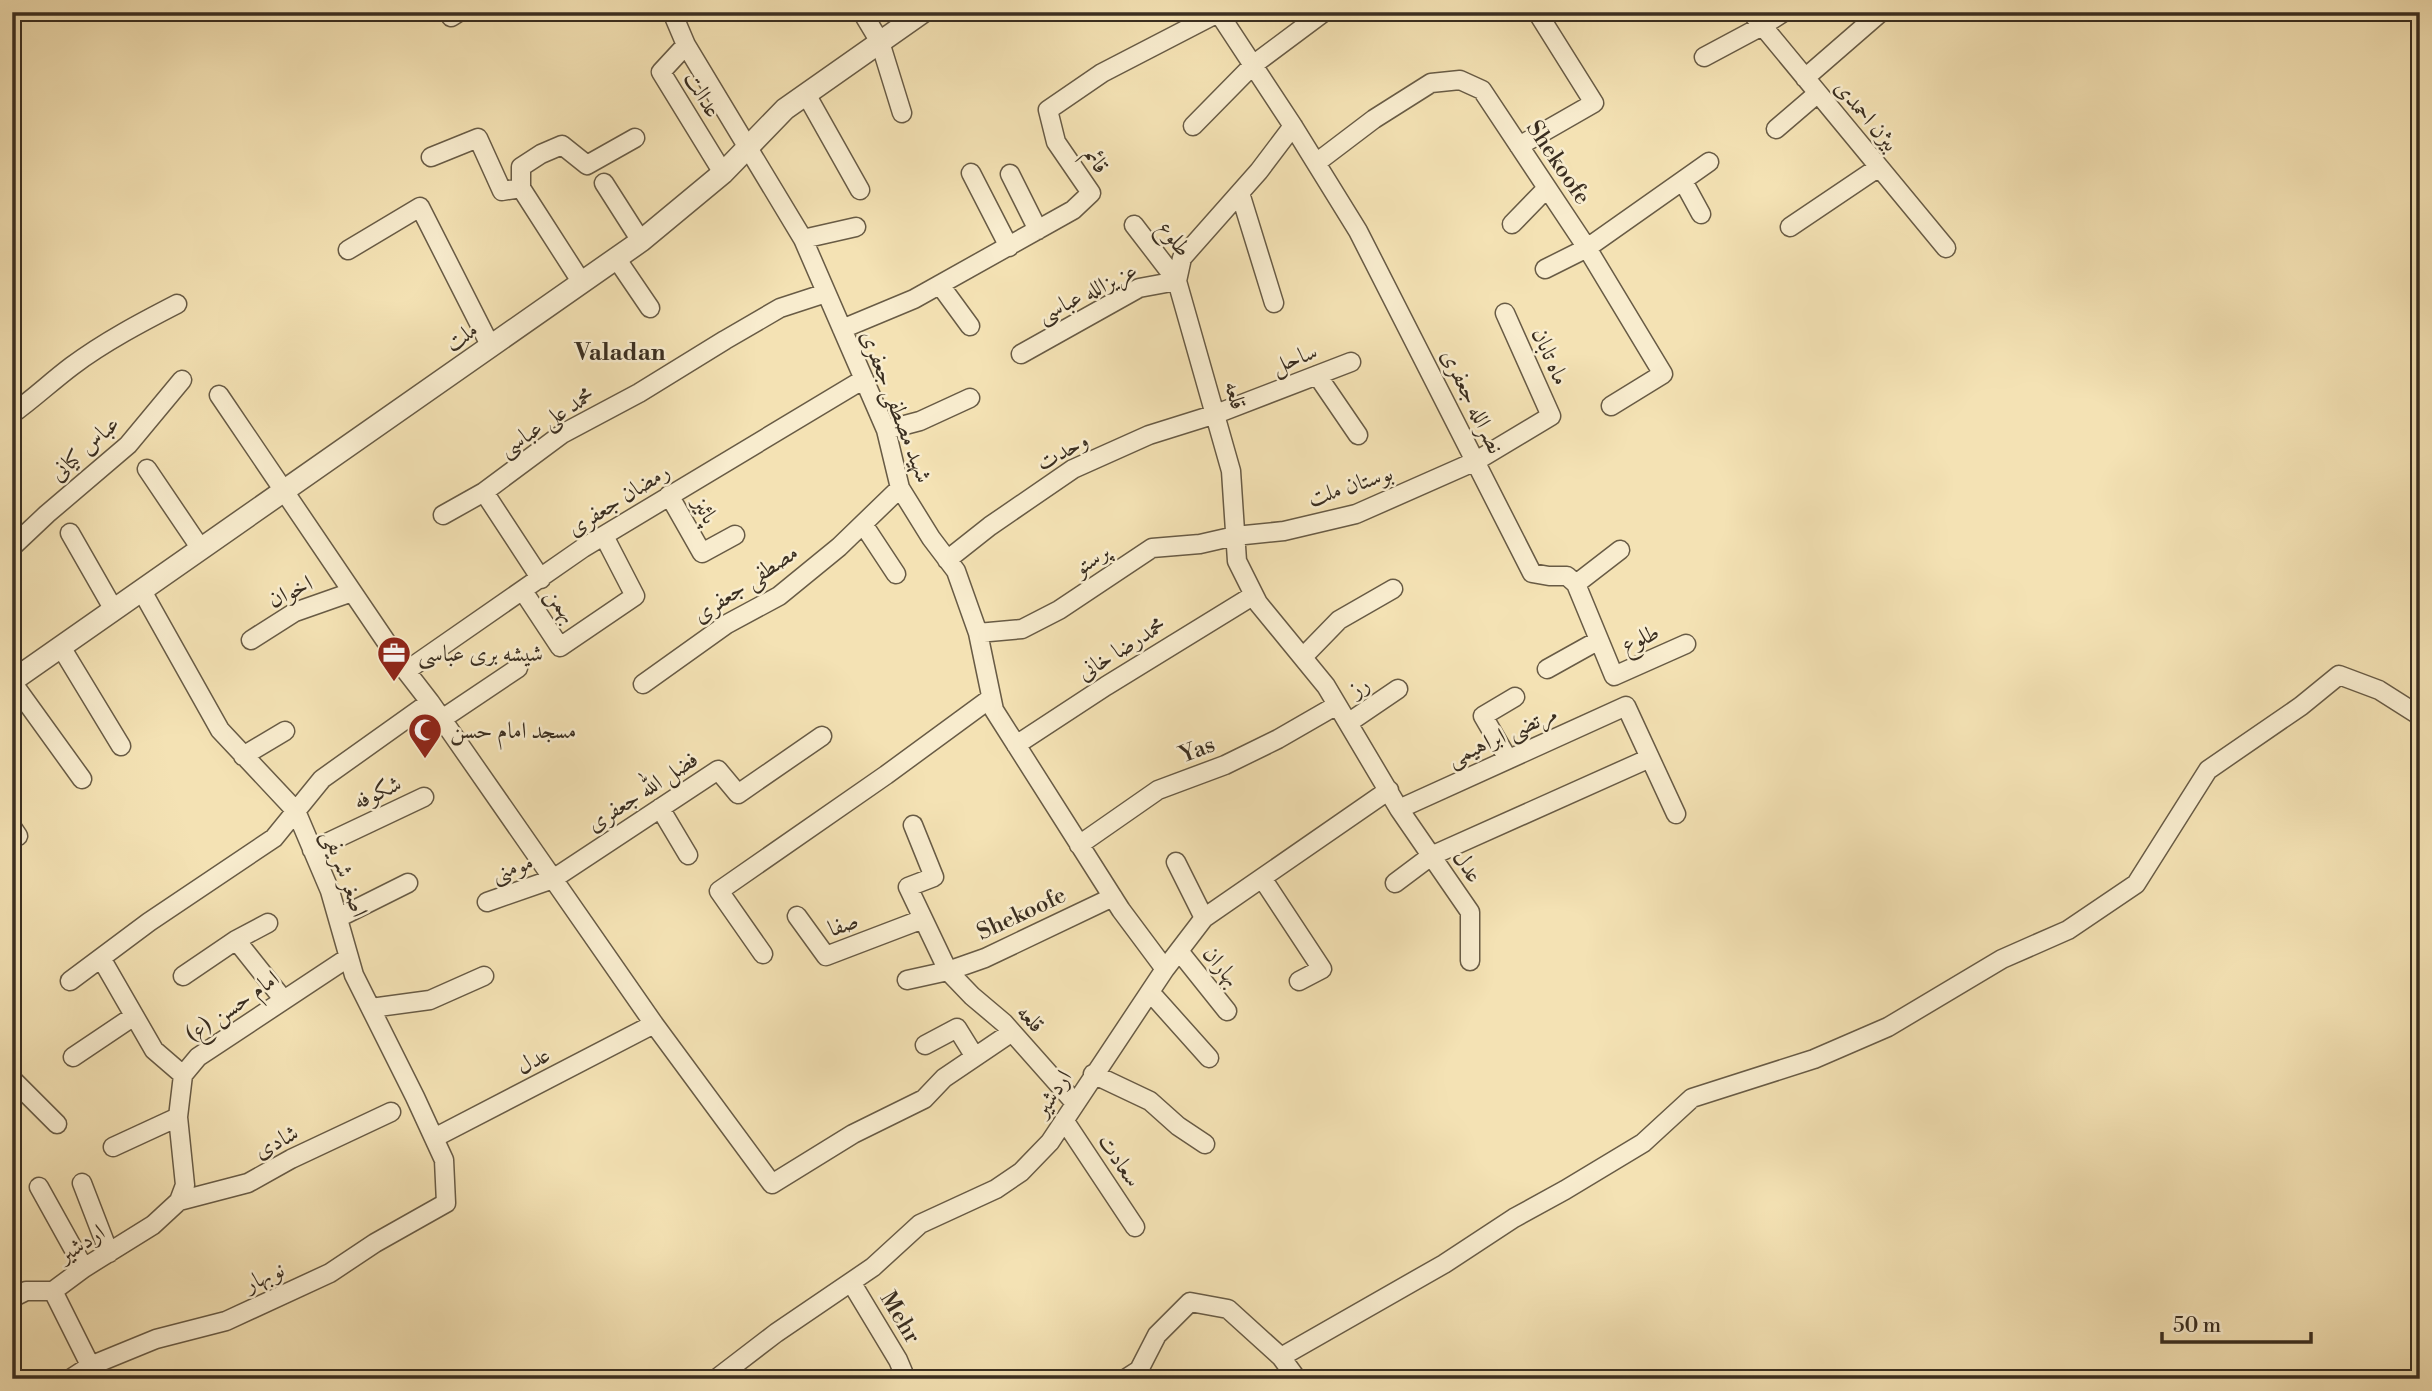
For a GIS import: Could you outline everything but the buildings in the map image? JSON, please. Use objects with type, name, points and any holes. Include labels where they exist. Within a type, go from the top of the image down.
[{"type":"street","name":"شهید مصطفی جعفری","points":[[672,12],[687,45],[803,239],[886,430],[900,488],[956,571],[978,634],[994,710],[1113,897],[1165,969]]},
{"type":"street","points":[[862,12],[880,42],[902,113]]},
{"type":"street","name":"ملت","points":[[12,682],[642,241],[723,173],[785,109],[923,12]]},
{"type":"street","points":[[1193,126],[1253,65],[1324,12]]},
{"type":"street","points":[[1519,146],[1594,103],[1536,12]]},
{"type":"street","points":[[1704,57],[1756,19],[1784,12]]},
{"type":"street","points":[[1805,78],[1881,12]]},
{"type":"street","points":[[1177,281],[1182,258],[1240,193],[1293,126],[1218,13]]},
{"type":"street","name":"قائم","points":[[842,329],[914,299],[1073,210],[1091,193],[1056,142],[1048,110],[1102,73],[1218,13]]},
{"type":"street","name":"بیژن احمدی","points":[[1756,19],[1946,248]]},
{"type":"street","name":"عدالت","points":[[687,45],[661,72],[723,173]]},
{"type":"street","name":"Shekoofe","points":[[1316,163],[1374,119],[1431,83],[1460,80],[1482,90],[1587,248],[1663,374],[1611,405]]},
{"type":"street","points":[[1776,129],[1818,93]]},
{"type":"street","points":[[806,94],[860,190]]},
{"type":"street","name":"نصرالله جعفری","points":[[1293,126],[1358,231],[1532,573],[1567,576],[1576,584]]},
{"type":"street","points":[[431,157],[478,138],[502,191],[521,188]]},
{"type":"street","points":[[582,283],[521,188],[521,167],[562,145],[587,165],[635,138]]},
{"type":"street","points":[[1545,269],[1587,248],[1709,162]]},
{"type":"street","points":[[1790,227],[1879,167]]},
{"type":"street","points":[[971,173],[1009,247]]},
{"type":"street","points":[[1010,174],[1038,230]]},
{"type":"street","points":[[1683,181],[1701,214]]},
{"type":"street","points":[[604,183],[642,241]]},
{"type":"street","points":[[1512,224],[1547,188]]},
{"type":"street","points":[[1240,193],[1274,303]]},
{"type":"street","points":[[348,250],[420,207],[491,347]]},
{"type":"street","name":"طلوع","points":[[1134,225],[1177,281]]},
{"type":"street","points":[[803,239],[856,227]]},
{"type":"street","points":[[616,258],[650,308]]},
{"type":"street","name":"عزیزالله عباسی","points":[[1021,354],[1139,288],[1177,281]]},
{"type":"street","name":"قلعه","points":[[1177,281],[1231,471],[1237,561],[1258,603],[1326,686],[1398,809]]},
{"type":"street","points":[[940,285],[971,326]]},
{"type":"street","name":"محمد علی عباسی","points":[[443,515],[484,492],[562,434],[639,393],[780,309],[826,293]]},
{"type":"street","points":[[12,414],[43,392],[73,365],[138,324],[177,304]]},
{"type":"street","name":"ماه تابان","points":[[1476,461],[1551,416],[1505,313]]},
{"type":"street","name":"ساحل","points":[[1216,414],[1351,362]]},
{"type":"street","points":[[1317,375],[1359,435]]},
{"type":"street","name":"رمضان جعفری","points":[[406,671],[604,536],[864,379]]},
{"type":"street","name":"عباس کیانی","points":[[12,547],[128,445],[182,380]]},
{"type":"street","points":[[219,396],[406,671],[654,1024],[772,1184],[853,1134],[924,1099],[944,1078],[1012,1032]]},
{"type":"street","points":[[886,430],[920,421],[970,398]]},
{"type":"street","name":"وحدت","points":[[947,560],[1073,469],[1149,435],[1216,414]]},
{"type":"street","name":"بوستان ملت","points":[[1235,536],[1284,531],[1356,514],[1476,461]]},
{"type":"street","points":[[147,468],[201,549]]},
{"type":"street","name":"مصطفی جعفری","points":[[643,684],[727,624],[779,596],[863,524],[900,488]]},
{"type":"street","points":[[484,492],[541,579]]},
{"type":"street","name":"پائیز","points":[[669,495],[702,553],[735,535]]},
{"type":"street","points":[[863,524],[896,575]]},
{"type":"street","points":[[70,533],[114,610]]},
{"type":"street","name":"بهمن","points":[[523,591],[560,647],[635,596],[604,536]]},
{"type":"street","name":"پرستو","points":[[978,634],[1022,629],[1059,610],[1152,548],[1200,544],[1235,536]]},
{"type":"street","points":[[1547,669],[1599,640],[1576,584],[1620,550]]},
{"type":"street","points":[[1303,657],[1339,620],[1393,589]]},
{"type":"street","name":"اصغر شریفی","points":[[142,591],[220,730],[296,811],[330,891],[354,975],[444,1160],[446,1203]]},
{"type":"street","name":"اخوان","points":[[251,639],[295,612],[352,592]]},
{"type":"street","name":"محمدرضا خانی","points":[[1016,745],[1254,595]]},
{"type":"street","name":"طلوع","points":[[1599,640],[1614,676],[1686,644]]},
{"type":"street","points":[[61,647],[121,746]]},
{"type":"street","points":[[442,719],[518,668]]},
{"type":"street","points":[[1281,1357],[1444,1264],[1514,1217],[1643,1143],[1692,1098],[1814,1059],[1888,1027],[2002,959],[2068,930],[2136,884],[2208,770],[2301,706],[2340,675],[2379,690],[2420,716]]},
{"type":"street","points":[[12,682],[82,779]]},
{"type":"street","name":"رز","points":[[1348,723],[1398,690]]},
{"type":"street","points":[[1508,759],[1483,716],[1515,697]]},
{"type":"street","points":[[763,954],[719,891],[991,698]]},
{"type":"street","points":[[70,981],[149,922],[274,838],[322,779],[430,702]]},
{"type":"street","name":"Yas","points":[[1079,845],[1158,790],[1225,765],[1278,739],[1337,705]]},
{"type":"street","name":"مرتضی ابراهیمی","points":[[1398,809],[1626,706],[1650,758]]},
{"type":"street","points":[[243,755],[285,731]]},
{"type":"street","name":"فضل الله جعفری","points":[[553,879],[718,770],[738,794],[822,736]]},
{"type":"street","points":[[1395,883],[1431,856],[1650,758],[1676,814]]},
{"type":"street","name":"اردشیر","points":[[716,1379],[776,1333],[873,1267],[920,1224],[996,1189],[1021,1172],[1050,1142],[1165,969],[1204,918],[1389,790]]},
{"type":"street","name":"شکوفه","points":[[312,850],[424,797]]},
{"type":"street","points":[[660,808],[688,855]]},
{"type":"street","name":"عدل","points":[[1398,809],[1470,912],[1470,961]]},
{"type":"street","points":[[913,825],[934,877],[908,887],[948,971]]},
{"type":"street","points":[[1175,862],[1204,918]]},
{"type":"street","points":[[1262,878],[1322,970],[1300,981]]},
{"type":"street","name":"مومنی","points":[[487,902],[553,879]]},
{"type":"street","points":[[338,918],[408,883]]},
{"type":"street","name":"Shekoofe","points":[[907,980],[948,971],[985,958],[1113,897]]},
{"type":"street","name":"صفا","points":[[797,916],[826,956],[923,919]]},
{"type":"street","points":[[183,976],[236,940],[268,923]]},
{"type":"street","points":[[236,940],[283,999]]},
{"type":"street","name":"بهاران","points":[[1179,951],[1227,1011]]},
{"type":"street","name":"امام حسن (ع)","points":[[179,1201],[185,1185],[178,1117],[183,1075],[198,1056],[349,957]]},
{"type":"street","points":[[101,958],[154,1050],[183,1075]]},
{"type":"street","name":"قلعه","points":[[948,971],[1012,1032],[1075,1103]]},
{"type":"street","points":[[371,1008],[430,1000],[484,976]]},
{"type":"street","points":[[1150,992],[1209,1058]]},
{"type":"street","points":[[73,1057],[134,1016]]},
{"type":"street","name":"عدل","points":[[434,1138],[654,1024]]},
{"type":"street","points":[[925,1045],[957,1028],[975,1057]]},
{"type":"street","points":[[1093,1074],[1150,1101],[1178,1126],[1205,1144]]},
{"type":"street","points":[[12,1079],[57,1124]]},
{"type":"street","name":"شادی","points":[[179,1201],[248,1183],[291,1159],[391,1112]]},
{"type":"street","points":[[113,1147],[178,1117]]},
{"type":"street","name":"سعادت","points":[[1063,1120],[1135,1227]]},
{"type":"street","points":[[82,1183],[109,1253]]},
{"type":"street","points":[[38,1187],[84,1268]]},
{"type":"street","name":"اردشیر","points":[[94,1372],[53,1290],[153,1225],[179,1201]]},
{"type":"street","name":"نوبهار","points":[[69,1379],[94,1372],[156,1339],[226,1321],[330,1273],[375,1243],[446,1203]]},
{"type":"street","name":"Mehr","points":[[851,1282],[898,1360],[906,1379]]},
{"type":"street","points":[[12,1298],[26,1291],[53,1290]]},
{"type":"street","points":[[1125,1379],[1139,1370],[1157,1335],[1190,1302],[1228,1309],[1281,1357],[1297,1379]]},
{"type":"place","name":"شیشه بری عباسی","points":[[394,683]]},
{"type":"place","name":"مسجد امام حسن","points":[[425,760]]},
{"type":"district","name":"Valadan","points":[[620,352]]}]
